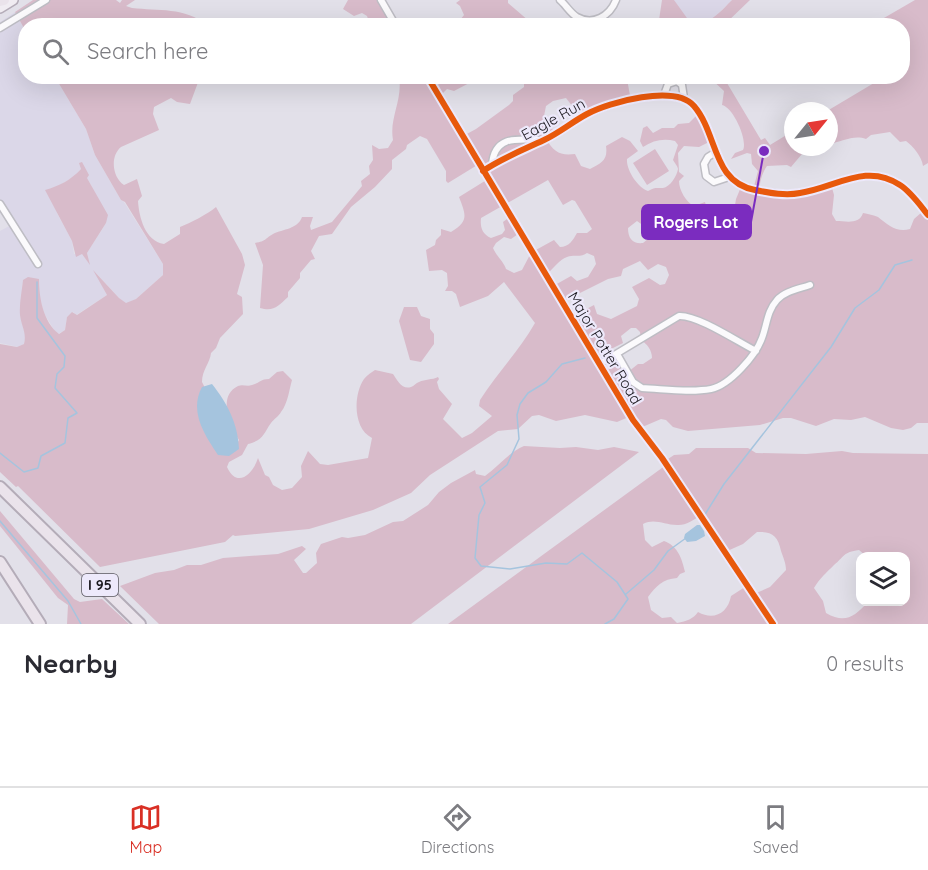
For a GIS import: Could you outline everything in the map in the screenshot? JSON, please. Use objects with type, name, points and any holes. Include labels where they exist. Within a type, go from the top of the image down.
[{"type":"highway","name":"I 95","points":[[0,487],[140,624]]},
{"type":"highway","points":[[0,562],[40,624]]},
{"type":"main road","points":[[0,8],[14,0]]},
{"type":"street","points":[[0,28],[46,0]]},
{"type":"street","points":[[381,0],[391,18]]},
{"type":"street","points":[[560,0],[576,16],[582,18]]},
{"type":"street","points":[[597,18],[605,16],[616,0]]},
{"type":"street","name":"Major Potter Road","points":[[432,84],[633,420],[773,624]]},
{"type":"street","name":"Eagle Run","points":[[664,95],[668,84]]},
{"type":"street","name":"Eagle Run","points":[[681,84],[684,98]]},
{"type":"street","name":"Eagle Run","points":[[483,171],[602,107],[664,95],[684,98],[699,112],[729,177]]},
{"type":"street","name":"Eagle Run","points":[[492,165],[495,152],[504,143],[522,138],[544,140]]},
{"type":"street","points":[[716,152],[708,157],[704,164],[706,176],[714,182],[729,177],[753,190],[792,194],[853,177],[879,176],[903,186],[928,215]]},
{"type":"street","points":[[0,204],[38,264]]},
{"type":"street","points":[[617,354],[633,382],[642,388],[712,389],[724,383],[756,351],[762,339],[770,310],[778,298],[810,285]]},
{"type":"street","points":[[600,363],[679,316],[709,325],[756,351]]},
{"type":"shaded area","points":[[33,0],[116,0],[120,3],[122,0],[135,0],[126,6],[180,13],[197,18],[18,18],[15,12]]},
{"type":"shaded area","points":[[348,0],[382,0],[392,18],[368,18],[362,13],[354,16],[343,9]]},
{"type":"shaded area","points":[[460,0],[508,0],[508,3],[526,18],[462,18],[464,15],[456,3]]},
{"type":"shaded area","points":[[662,0],[674,0],[687,18],[659,18]]},
{"type":"shaded area","points":[[674,0],[732,0],[714,18],[685,18]]},
{"type":"shaded area","points":[[732,0],[750,0],[731,18],[713,18]]},
{"type":"shaded area","points":[[915,0],[928,0],[928,163],[923,166],[919,155],[911,146],[906,141],[900,142],[890,132],[871,135],[866,139],[854,138],[838,142],[838,104],[872,84],[910,84],[910,18],[884,18]]},
{"type":"shaded area","points":[[15,12],[18,18],[18,84],[59,84],[86,129],[95,155],[163,264],[165,271],[136,299],[126,304],[96,273],[107,295],[76,315],[73,312],[67,317],[65,330],[58,334],[44,313],[39,295],[39,279],[23,280],[20,316],[26,337],[24,344],[18,347],[0,343],[0,231],[13,224],[0,203],[0,22]],"holes":[[[81,169],[91,185],[106,223],[87,253],[89,263],[82,254],[74,254],[72,241],[57,213],[58,186],[75,176]]]},
{"type":"shaded area","points":[[59,84],[197,84],[190,104],[177,102],[171,98],[154,107],[153,114],[159,130],[121,147],[115,156],[115,172],[124,185],[137,179],[142,196],[138,201],[144,227],[157,242],[164,244],[180,234],[180,227],[216,207],[242,254],[245,265],[237,294],[242,297],[243,314],[220,338],[211,353],[202,382],[235,447],[239,440],[227,412],[228,397],[232,391],[238,386],[250,386],[269,379],[277,372],[283,371],[292,380],[287,401],[280,413],[260,438],[248,444],[242,455],[229,462],[227,467],[235,477],[244,477],[249,474],[258,458],[265,475],[269,477],[273,485],[282,490],[292,488],[302,477],[301,466],[308,451],[320,464],[328,465],[368,458],[372,438],[366,434],[358,420],[357,402],[360,386],[364,379],[375,370],[393,374],[400,384],[408,388],[421,381],[438,377],[439,389],[452,404],[443,419],[462,438],[472,433],[492,416],[479,406],[480,400],[535,323],[504,282],[488,296],[460,307],[456,294],[452,291],[445,291],[448,286],[447,273],[442,270],[429,271],[426,250],[435,245],[441,235],[441,229],[451,232],[463,221],[464,213],[459,197],[488,179],[479,164],[448,183],[446,171],[427,139],[420,136],[392,160],[392,169],[351,207],[332,234],[319,236],[311,251],[315,259],[311,260],[300,273],[300,278],[288,292],[288,297],[272,309],[260,308],[263,265],[255,243],[294,226],[302,217],[313,217],[311,230],[332,222],[362,186],[361,181],[370,174],[369,166],[373,160],[372,145],[379,149],[388,148],[393,140],[392,132],[400,84],[432,84],[434,87],[439,84],[467,84],[454,91],[447,89],[440,96],[463,136],[509,105],[513,101],[513,95],[524,87],[524,84],[628,84],[631,101],[580,116],[566,98],[553,101],[546,106],[544,116],[555,133],[546,139],[555,150],[561,154],[575,154],[581,166],[590,169],[603,161],[606,146],[622,137],[630,141],[638,151],[627,159],[627,163],[637,182],[648,191],[666,187],[675,178],[678,169],[673,160],[678,145],[675,141],[663,140],[643,147],[640,141],[643,128],[647,126],[653,133],[662,128],[674,128],[678,124],[689,123],[697,115],[709,142],[699,147],[684,146],[678,153],[679,172],[684,176],[679,184],[688,202],[694,206],[705,202],[707,209],[718,212],[735,205],[741,187],[753,190],[758,171],[752,164],[751,154],[747,153],[731,159],[735,153],[743,150],[744,145],[735,117],[722,105],[724,91],[716,84],[728,84],[761,140],[765,138],[770,145],[784,136],[784,156],[800,156],[791,167],[787,165],[767,166],[759,190],[782,195],[831,184],[834,195],[832,214],[836,221],[855,221],[863,213],[878,217],[893,228],[905,230],[910,229],[914,219],[922,212],[928,217],[928,423],[917,423],[903,430],[891,428],[865,417],[851,420],[834,419],[816,426],[791,418],[783,418],[760,425],[688,431],[673,427],[666,420],[661,419],[640,428],[631,416],[617,422],[585,415],[556,421],[539,415],[532,416],[518,429],[498,431],[430,475],[411,493],[373,510],[309,529],[233,535],[225,542],[100,567],[18,486],[16,487],[0,472],[0,344],[17,347],[24,344],[20,302],[23,280],[28,277],[39,279],[41,301],[46,316],[59,334],[65,330],[67,317],[72,312],[77,315],[107,295],[93,270],[126,303],[136,299],[163,275],[163,264],[125,202],[121,200],[95,155],[86,129]],"holes":[[[548,180],[563,205],[572,200],[575,201],[592,229],[587,233],[577,233],[566,246],[560,247],[554,240],[534,251],[533,249],[522,270],[514,273],[506,269],[493,248],[504,237],[511,239],[521,232],[511,216],[503,222],[505,230],[502,234],[491,238],[482,230],[481,218]],[[637,221],[648,229],[648,239],[643,243],[634,242],[630,238],[628,228]],[[587,253],[594,256],[596,264],[588,277],[577,281],[571,276],[555,285],[548,273],[564,258]],[[640,261],[648,270],[658,264],[666,267],[669,275],[665,284],[660,285],[649,278],[632,287],[639,299],[637,306],[611,319],[597,314],[594,305],[573,316],[564,301],[608,279],[621,276],[623,269]],[[631,328],[636,328],[640,332],[641,340],[647,345],[652,358],[643,364],[638,364],[628,372],[623,372],[618,364],[606,371],[597,356],[623,343],[621,336]]]},
{"type":"shaded area","points":[[655,149],[669,171],[647,185],[633,163]]},
{"type":"shaded area","points":[[82,162],[89,175],[87,178],[108,215],[106,223],[87,253],[90,265],[82,254],[76,257],[72,241],[45,190],[73,176],[81,169],[79,163]]},
{"type":"shaded area","points":[[404,307],[417,307],[421,316],[430,319],[434,344],[421,362],[410,360],[399,321]]},
{"type":"shaded area","points":[[524,446],[576,447],[598,450],[614,447],[639,452],[411,624],[159,624],[120,586],[155,573],[187,565],[201,565],[223,558],[278,554],[302,546],[306,549],[294,560],[303,573],[306,573],[317,563],[316,553],[321,544],[342,537],[365,535],[393,522],[403,521],[428,505],[451,483],[475,470],[476,474],[485,476],[509,455]]},
{"type":"shaded area","points":[[696,448],[748,448],[756,453],[806,454],[842,451],[928,454],[928,624],[448,624],[666,465],[665,461],[674,455],[689,454]],"holes":[[[700,516],[725,552],[743,544],[757,532],[767,532],[776,538],[786,570],[770,587],[754,594],[748,585],[731,596],[727,607],[719,614],[709,616],[698,612],[689,619],[677,623],[671,617],[662,618],[651,610],[648,597],[654,590],[660,584],[677,578],[685,572],[679,553],[673,546],[664,541],[652,547],[645,540],[643,524],[656,522],[680,525]]]},
{"type":"shaded area","points":[[0,511],[74,599],[80,602],[102,599],[129,624],[67,624],[68,605],[58,598],[0,526]]},
{"type":"water","points":[[212,384],[227,406],[234,422],[239,449],[229,456],[218,455],[203,431],[198,414],[198,396],[202,387]]},
{"type":"water","points":[[700,525],[705,536],[696,541],[687,542],[684,538],[685,534]]},
{"type":"waterway","points":[[704,516],[724,484],[831,347],[855,308],[879,290],[895,265],[912,260]]},
{"type":"waterway","points":[[0,453],[24,472],[38,468],[41,456],[65,443],[68,418],[77,413],[55,388],[57,374],[64,367],[65,356],[37,318],[37,282]]},
{"type":"waterway","points":[[585,358],[562,364],[546,382],[528,393],[520,404],[517,415],[519,439],[507,465],[480,487],[485,503],[479,515],[475,558],[481,566],[510,569],[546,563],[567,564],[582,553],[617,582],[628,599],[614,619],[605,624]]},
{"type":"waterway","points":[[0,521],[68,601],[81,624]]},
{"type":"waterway","points":[[626,594],[654,570],[668,551],[686,538]]},
{"type":"cycle path","points":[[432,84],[633,420],[662,458],[773,624]]},
{"type":"cycle path","points":[[483,171],[550,137],[597,109],[642,97],[672,96],[694,106],[702,117],[723,167],[741,185],[766,192],[795,194],[850,178],[875,176],[900,185],[928,215]]},
{"type":"place","name":"Rogers Lot","points":[[764,151]]}]
